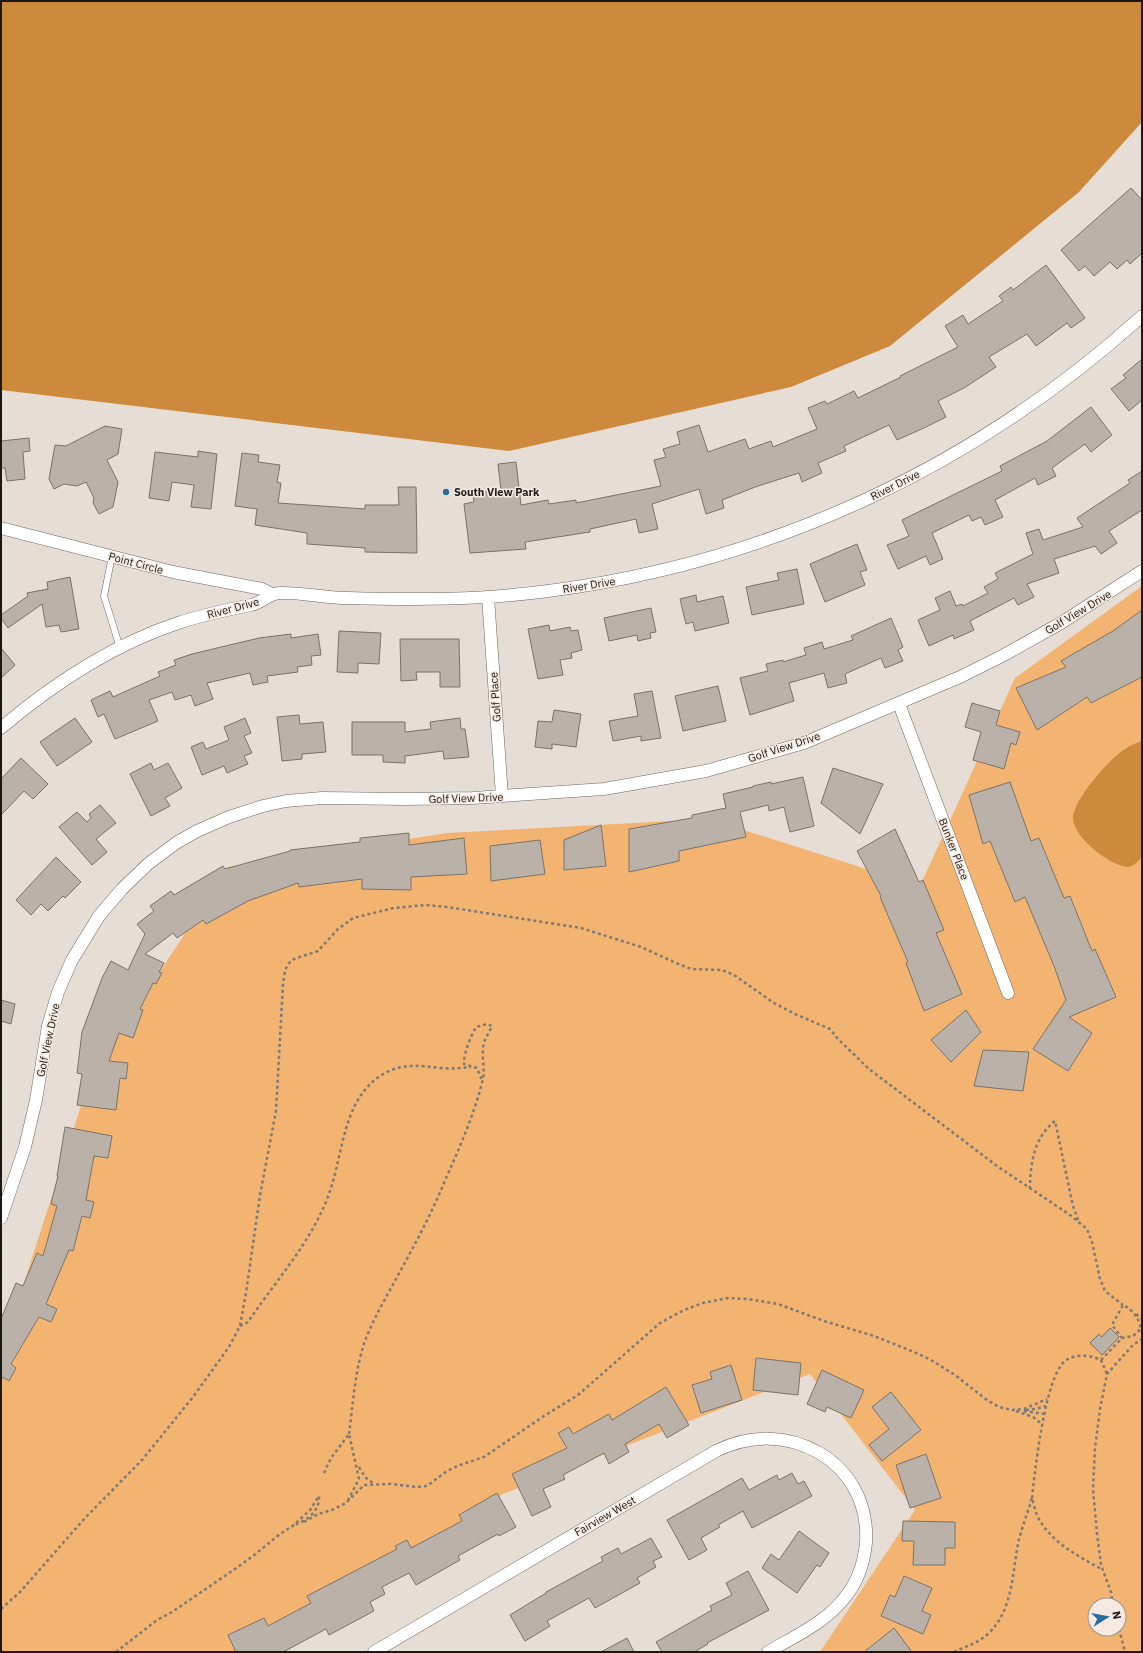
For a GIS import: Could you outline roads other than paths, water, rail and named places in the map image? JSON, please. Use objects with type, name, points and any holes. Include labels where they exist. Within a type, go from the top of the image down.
[{"type":"street","name":"River Drive","points":[[1,728],[30,703],[64,679],[98,658],[178,623],[218,612],[258,604],[272,594],[291,593],[329,598],[419,600],[488,597],[547,592],[606,583],[666,570],[774,538],[837,513],[892,488],[945,460],[997,428],[1047,394],[1094,357],[1142,316]]},
{"type":"street","name":"Point Circle","points":[[1,528],[173,572],[262,589],[272,594]]},
{"type":"street","name":"Golf View Drive","points":[[1,1218],[25,1147],[36,1100],[48,1026],[61,986],[72,960],[99,916],[122,889],[148,864],[176,843],[223,820],[263,806],[286,801],[322,798],[407,800],[502,796],[604,789],[706,772],[804,743],[960,677],[1010,652],[1061,623],[1142,571]]},
{"type":"street","name":"Golf Place","points":[[488,597],[502,796]]},
{"type":"street","name":"Bunker Place","points":[[899,704],[1008,993]]},
{"type":"street","name":"Fairview West","points":[[374,1652],[726,1446],[737,1442],[760,1438],[788,1440],[815,1450],[834,1463],[855,1491],[860,1501],[865,1523],[865,1553],[859,1575],[847,1595],[823,1620],[768,1652]]},
{"type":"lane","points":[[112,556],[104,596],[120,648]]},
{"type":"place","name":"South View Park","points":[[446,492]]}]
